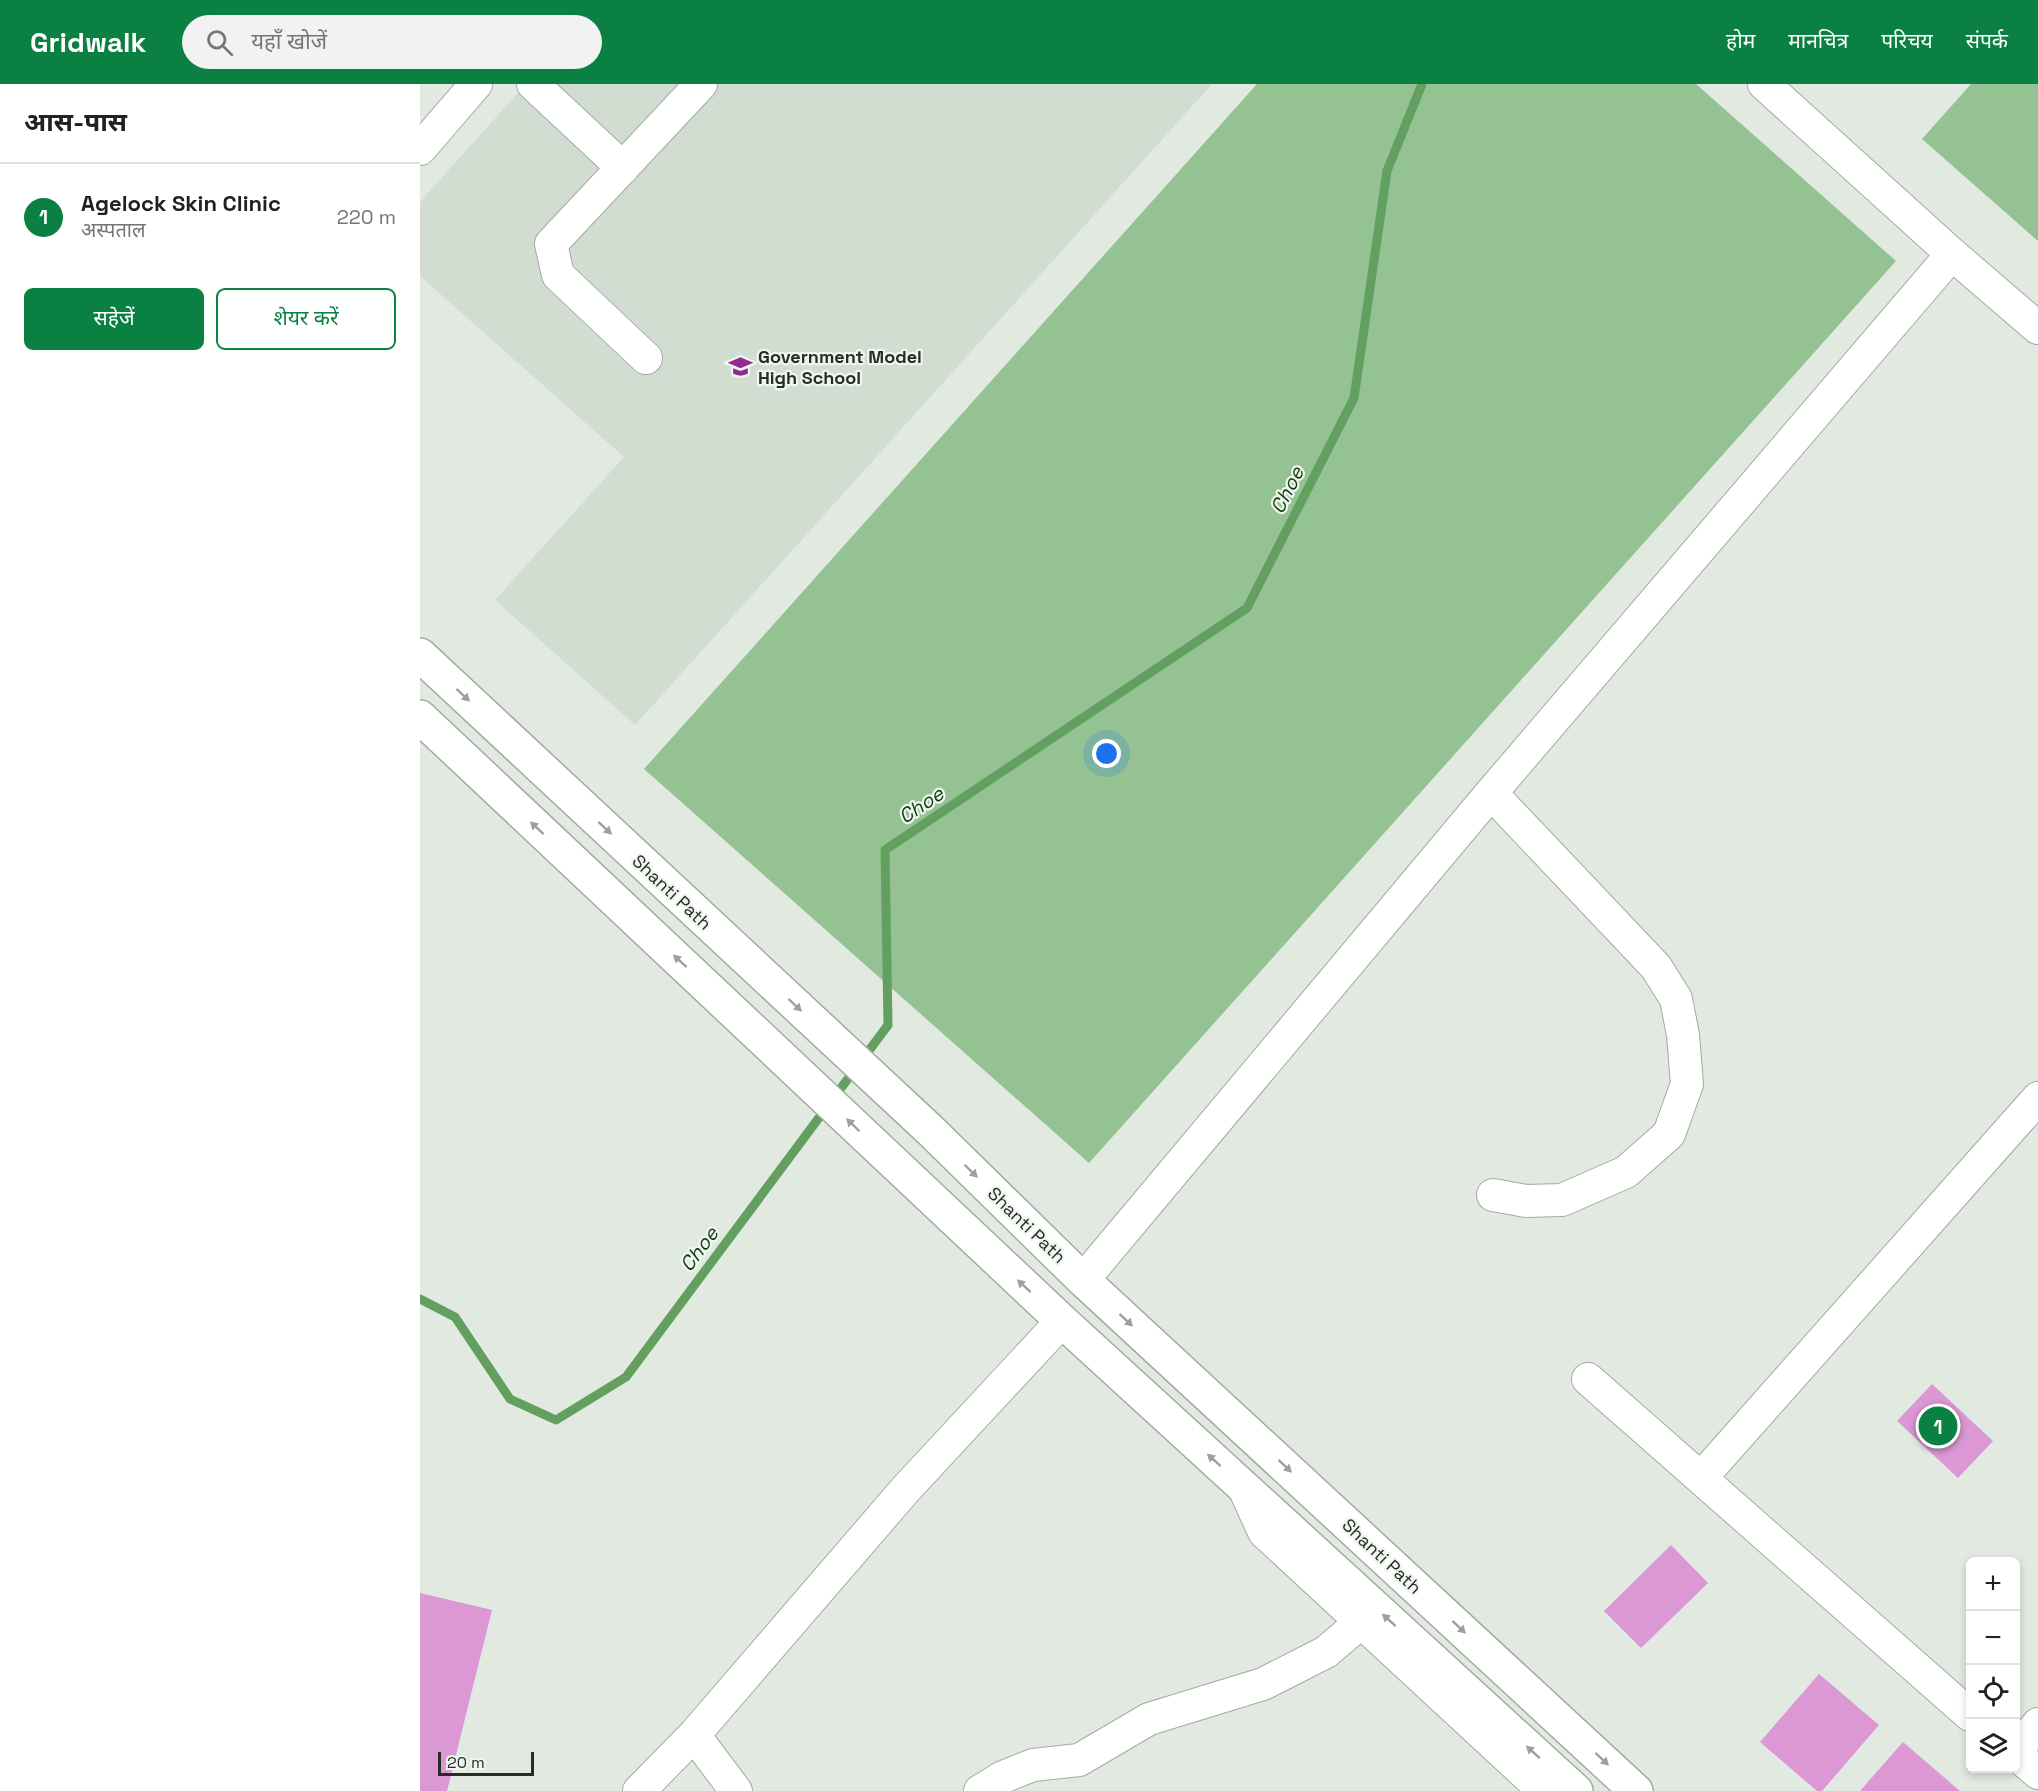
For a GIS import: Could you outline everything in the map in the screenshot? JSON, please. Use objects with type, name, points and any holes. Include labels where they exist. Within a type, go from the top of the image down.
[{"type":"main road","name":"Shanti Path","points":[[420,655],[930,1130],[1083,1280],[1636,1791]]},
{"type":"main road","points":[[420,717],[1062,1321],[1576,1791]]},
{"type":"street","points":[[420,148],[476,84]]},
{"type":"street","points":[[533,84],[623,168]]},
{"type":"street","points":[[646,358],[558,275],[551,244],[702,84]]},
{"type":"street","points":[[1764,84],[1952,254],[2038,328]]},
{"type":"street","points":[[1083,1280],[1491,793],[1952,254]]},
{"type":"street","points":[[1491,793],[1656,967],[1676,999],[1683,1035],[1687,1084],[1669,1134],[1626,1172],[1562,1200],[1526,1201],[1493,1195]]},
{"type":"street","points":[[1701,1478],[2038,1098]]},
{"type":"street","points":[[639,1791],[694,1735],[905,1491],[1062,1321]]},
{"type":"street","points":[[1588,1379],[1966,1711]]},
{"type":"street","points":[[1244,1488],[1263,1532],[1544,1791]]},
{"type":"street","points":[[980,1791],[1003,1777],[1033,1765],[1079,1761],[1149,1719],[1263,1684],[1326,1652],[1360,1623]]},
{"type":"street","points":[[2020,1747],[2038,1724]]},
{"type":"street","points":[[694,1735],[736,1791]]},
{"type":"street","points":[[2020,1756],[2038,1773]]},
{"type":"shaded area","name":"Government Model High School","points":[[526,84],[1212,84],[635,725],[495,600],[624,457],[420,276],[420,202]]},
{"type":"green space","points":[[1257,84],[1696,84],[1896,261],[1089,1163],[644,769]]},
{"type":"green space","points":[[1971,84],[2038,84],[2038,241],[1922,139]]},
{"type":"building","points":[[1932,1384],[1993,1441],[1958,1478],[1897,1421]]},
{"type":"building","points":[[1671,1545],[1708,1583],[1641,1648],[1604,1611]]},
{"type":"building","points":[[420,1593],[492,1610],[447,1791],[420,1791]]},
{"type":"building","points":[[1819,1674],[1879,1725],[1822,1791],[1817,1791],[1760,1742]]},
{"type":"building","points":[[1903,1742],[1960,1791],[1860,1791]]},
{"type":"waterway","name":"Choe","points":[[420,1299],[455,1317],[510,1399],[556,1420],[626,1377],[888,1025],[885,850],[1247,608],[1354,398],[1387,171],[1422,84]]},
{"type":"place","name":"Government Model High School","points":[[740,366]]},
{"type":"place","name":"Agelock Skin Clinic","points":[[1938,1426]]}]
